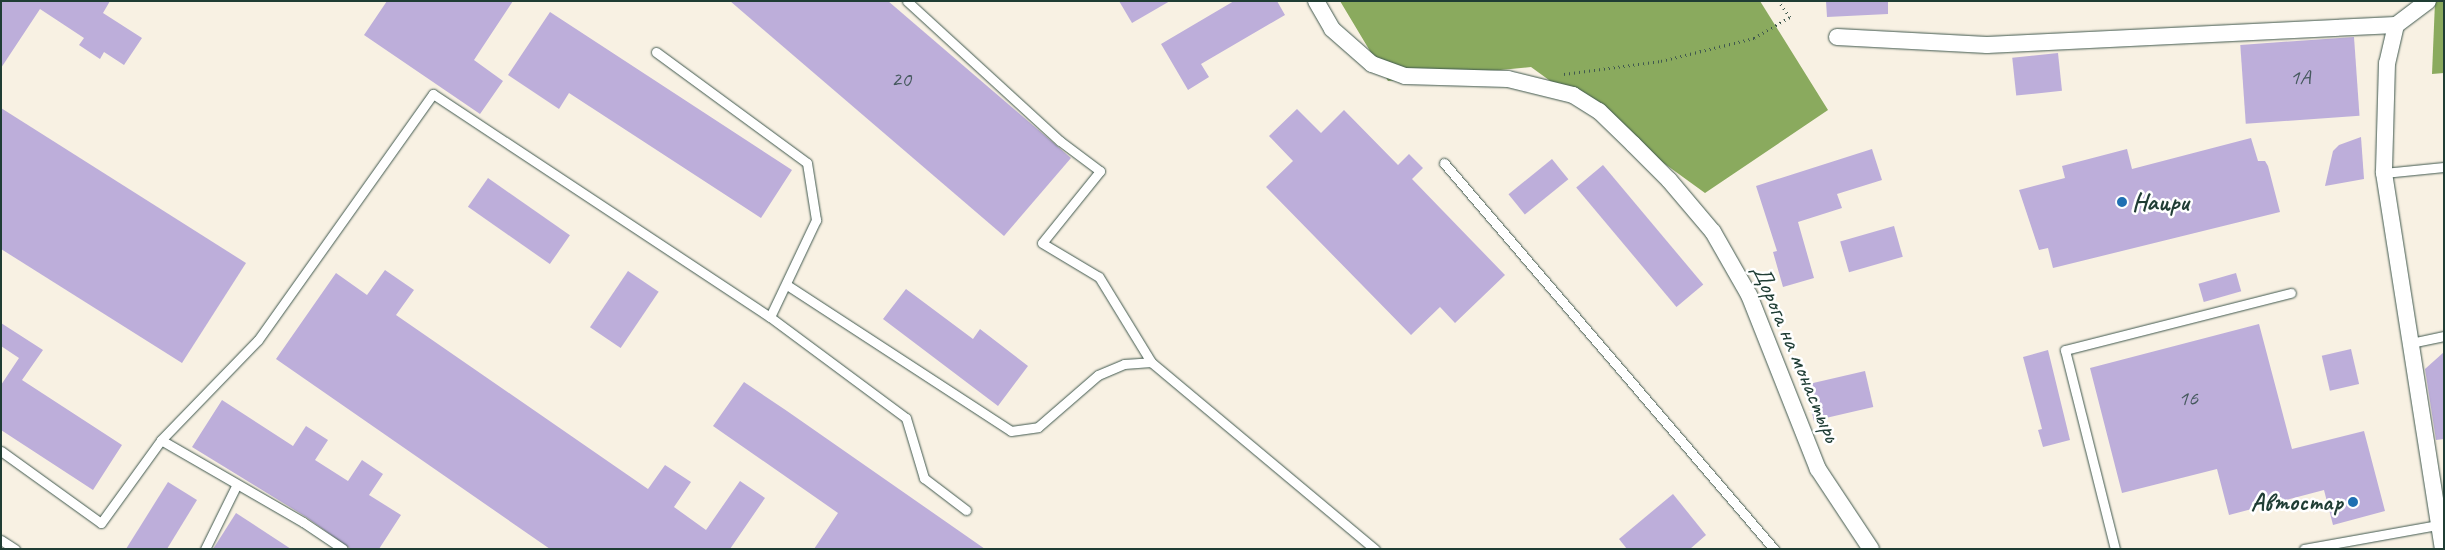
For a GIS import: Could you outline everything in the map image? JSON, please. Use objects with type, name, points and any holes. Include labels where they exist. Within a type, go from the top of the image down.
[{"type":"street","name":"Дорога на монастырь","points":[[1316,1],[1332,29],[1372,64],[1405,76],[1508,79],[1573,95],[1599,110],[1669,180],[1713,232],[1749,295],[1818,469],[1872,549]]},
{"type":"street","points":[[1837,37],[1987,45],[2396,25],[2428,1]]},
{"type":"street","points":[[2396,25],[2387,63],[2384,173],[2443,549]]},
{"type":"lane","points":[[907,1],[1060,141],[1100,171],[1042,243],[1099,277],[1151,362],[1375,549]]},
{"type":"lane","points":[[656,52],[807,163],[816,220],[770,318]]},
{"type":"lane","points":[[1,451],[101,523],[161,440],[258,340],[433,94],[770,318],[906,418],[924,478],[966,510]]},
{"type":"lane","points":[[1444,164],[1774,549]]},
{"type":"lane","points":[[2384,173],[2444,167]]},
{"type":"lane","points":[[787,285],[1011,431],[1038,427],[1098,375],[1124,364],[1151,362]]},
{"type":"lane","points":[[2114,549],[2065,350],[2291,293]]},
{"type":"lane","points":[[2411,343],[2444,336]]},
{"type":"lane","points":[[161,440],[236,486],[304,522],[343,549]]},
{"type":"lane","points":[[205,549],[236,486]]},
{"type":"lane","points":[[2304,549],[2438,525]]},
{"type":"lane","points":[[1,540],[15,549]]},
{"type":"path","points":[[1555,75],[1661,61],[1754,38],[1790,17],[1779,1]]},
{"type":"green space","points":[[1340,1],[1760,1],[1828,110],[1705,193],[1531,67],[1388,81]]},
{"type":"green space","points":[[2435,2],[2444,2],[2444,73],[2432,74]]},
{"type":"building","points":[[1,1],[110,1],[103,13],[142,38],[124,65],[104,52],[100,59],[79,45],[84,38],[40,9],[1,68]]},
{"type":"building","points":[[387,1],[513,1],[474,60],[503,81],[480,114],[364,35]]},
{"type":"building","points":[[730,1],[888,1],[1071,158],[1004,236]]},
{"type":"building","points":[[1119,1],[1170,1],[1132,23]]},
{"type":"building","points":[[1234,1],[1277,1],[1285,15],[1201,64],[1209,77],[1188,90],[1161,44]]},
{"type":"building","points":[[1826,1],[1888,1],[1888,14],[1827,17]]},
{"type":"building","points":[[550,12],[792,170],[761,218],[569,93],[559,109],[508,75]]},
{"type":"building","points":[[2354,37],[2360,116],[2246,124],[2240,45]]},
{"type":"building","points":[[2058,53],[2062,91],[2016,96],[2012,58]]},
{"type":"building","points":[[1,108],[246,263],[182,363],[1,249]]},
{"type":"building","points":[[1297,109],[1321,133],[1344,110],[1398,165],[1409,154],[1423,168],[1412,179],[1505,275],[1455,323],[1440,307],[1411,335],[1266,187],[1293,161],[1269,136]]},
{"type":"building","points":[[2361,137],[2364,179],[2325,186],[2333,151],[2339,145]]},
{"type":"building","name":"Наири","points":[[2251,138],[2258,161],[2265,161],[2268,166],[2280,212],[2053,268],[2048,248],[2039,250],[2019,190],[2065,178],[2062,166],[2127,149],[2132,169]]},
{"type":"building","points":[[1872,149],[1882,180],[1837,194],[1842,208],[1798,222],[1814,278],[1783,287],[1773,252],[1777,251],[1756,186]]},
{"type":"building","points":[[1552,159],[1568,179],[1525,214],[1508,194]]},
{"type":"building","points":[[1603,165],[1703,285],[1676,307],[1576,187]]},
{"type":"building","points":[[488,178],[570,235],[550,264],[468,207]]},
{"type":"building","points":[[1894,226],[1903,257],[1849,272],[1840,241]]},
{"type":"building","points":[[385,270],[414,290],[396,315],[648,489],[665,465],[691,482],[674,507],[706,530],[740,481],[765,498],[730,549],[550,549],[276,359],[336,273],[367,295]]},
{"type":"building","points":[[628,271],[659,292],[621,348],[590,327]]},
{"type":"building","points":[[2236,273],[2241,291],[2204,302],[2199,284]]},
{"type":"building","points":[[906,289],[973,339],[980,329],[1028,366],[998,406],[883,319]]},
{"type":"building","points":[[1,323],[43,350],[22,380],[122,445],[93,490],[1,430],[1,385],[19,358],[1,346]]},
{"type":"building","points":[[2259,324],[2292,449],[2364,431],[2385,511],[2333,525],[2324,490],[2229,515],[2217,469],[2122,493],[2090,368]]},
{"type":"building","points":[[2351,349],[2359,384],[2330,391],[2322,356]]},
{"type":"building","points":[[2048,350],[2070,440],[2043,447],[2038,430],[2042,429],[2023,357]]},
{"type":"building","points":[[2444,352],[2444,439],[2436,440],[2425,369]]},
{"type":"building","points":[[1865,371],[1873,407],[1814,421],[1806,385]]},
{"type":"building","points":[[744,382],[985,549],[814,549],[838,513],[713,426]]},
{"type":"building","points":[[222,400],[293,446],[306,426],[328,440],[315,460],[348,481],[362,460],[383,474],[369,495],[401,515],[379,549],[351,549],[306,517],[192,447]]},
{"type":"building","points":[[168,482],[197,500],[167,549],[126,549]]},
{"type":"building","points":[[1673,494],[1706,535],[1690,549],[1627,549],[1619,539]]},
{"type":"building","points":[[236,513],[291,549],[213,549]]},
{"type":"place","name":"Наири","points":[[2122,202]]},
{"type":"place","name":"Автостар","points":[[2353,502]]}]
